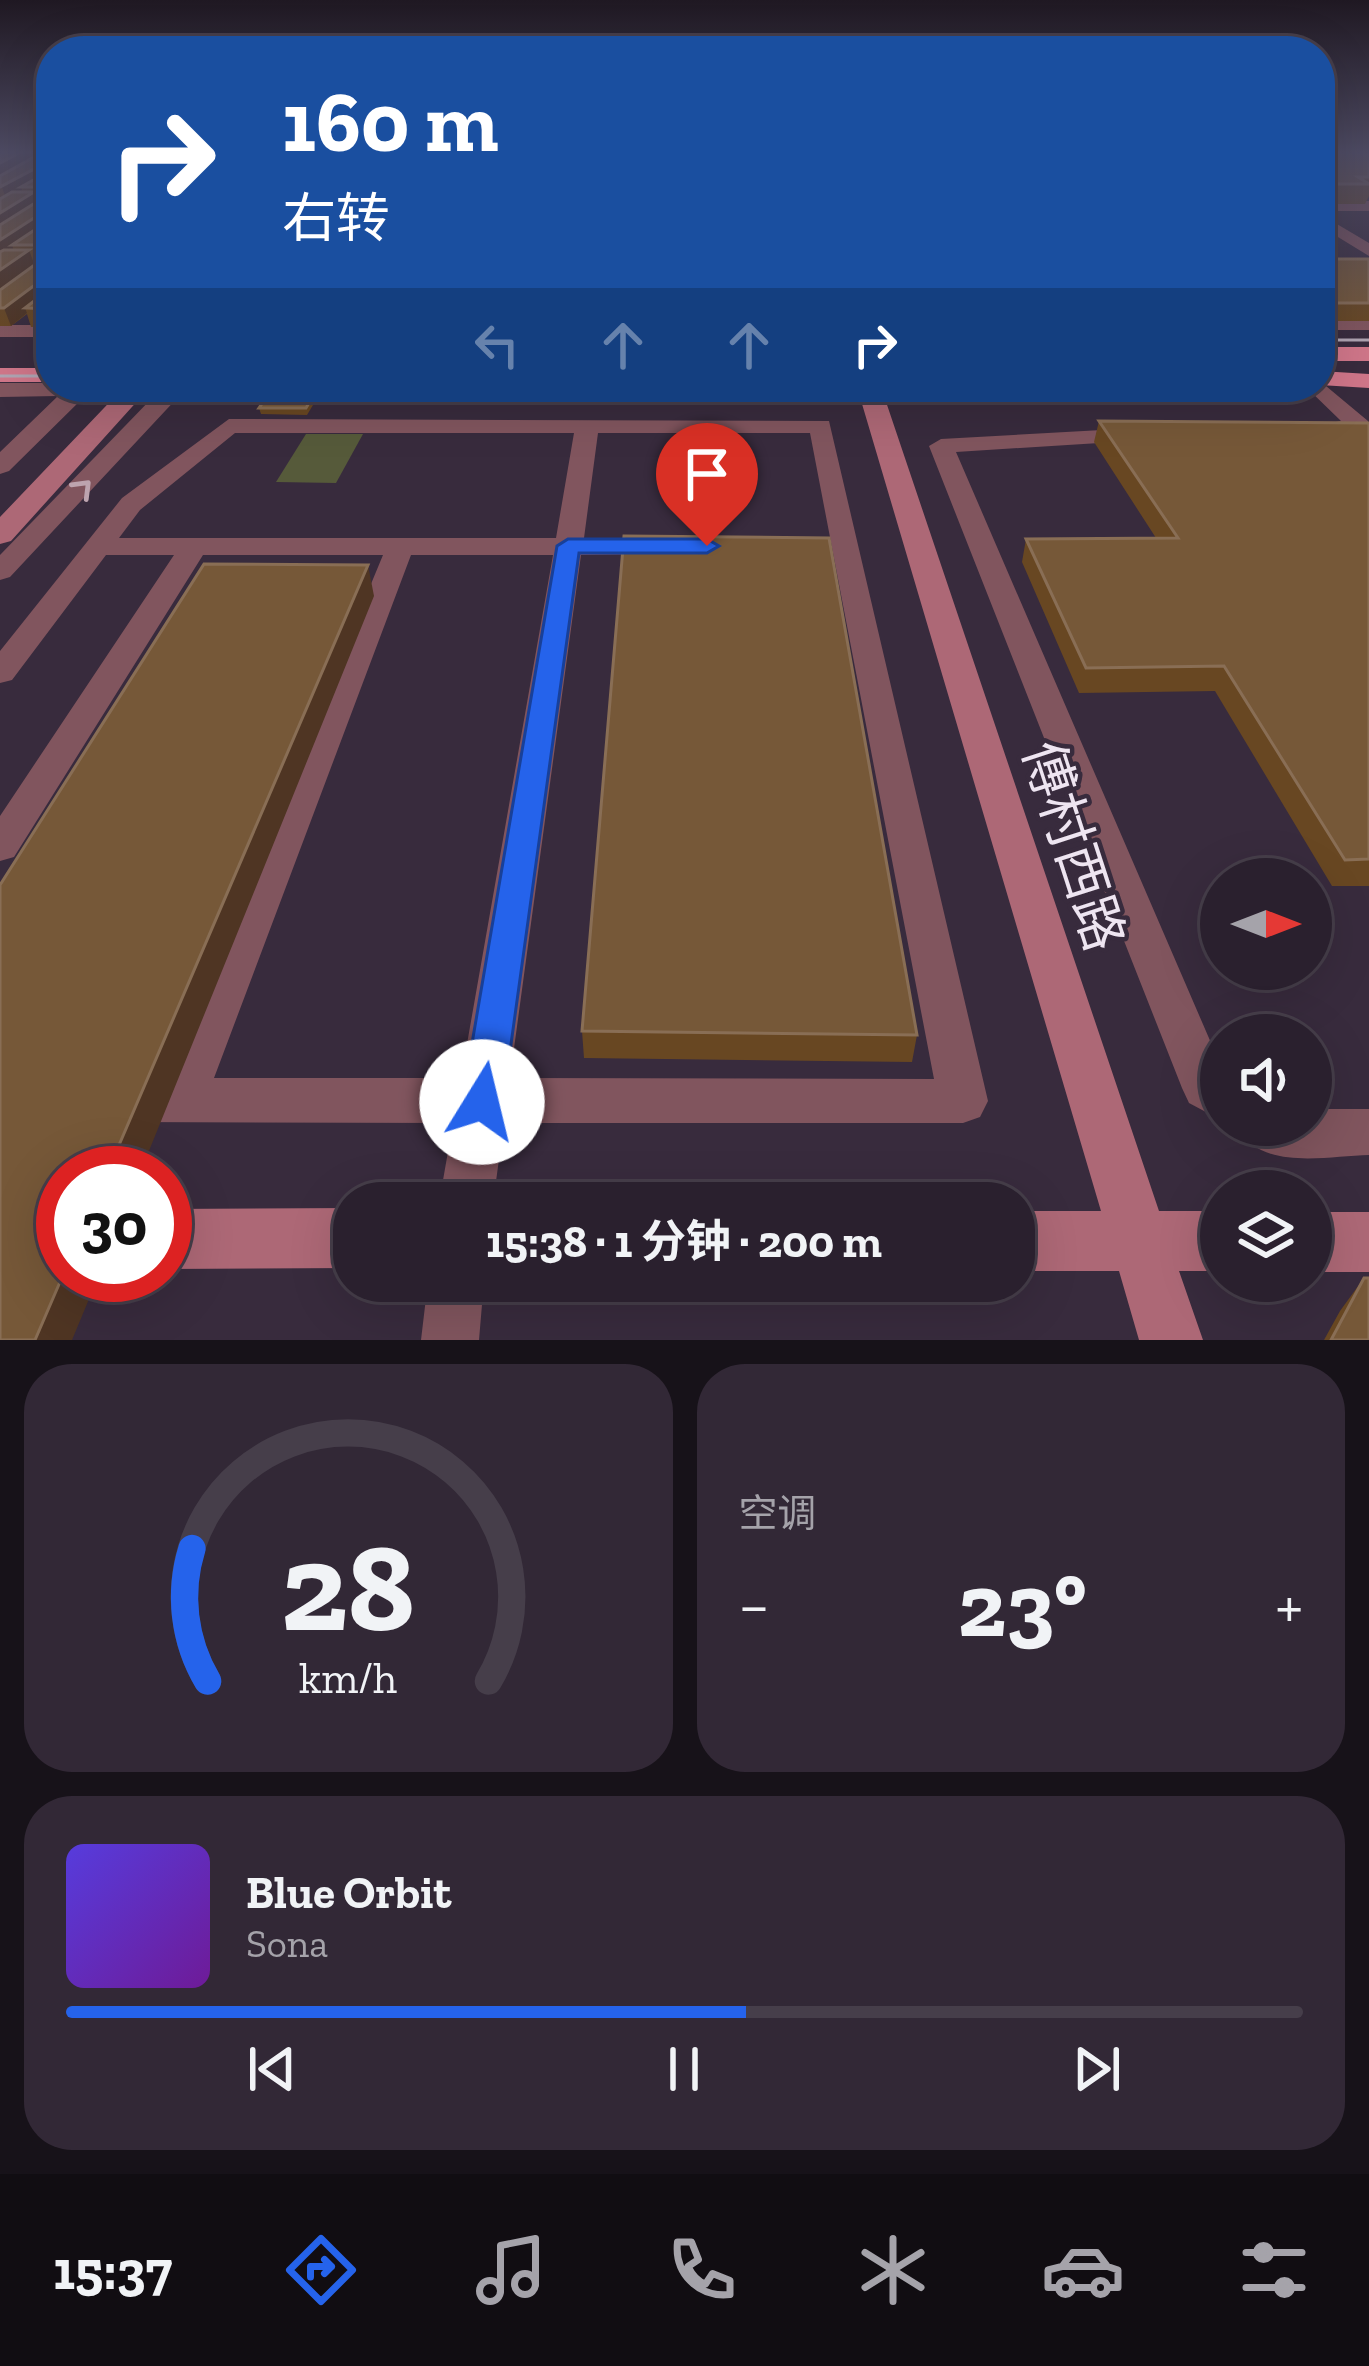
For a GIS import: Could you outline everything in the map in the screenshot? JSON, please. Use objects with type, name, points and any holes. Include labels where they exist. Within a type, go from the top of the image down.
[{"type":"main road","points":[[1335,354],[1369,354]]},
{"type":"main road","points":[[0,370],[36,371]]},
{"type":"main road","points":[[1335,372],[1369,373]]},
{"type":"street","points":[[1335,229],[1369,251]]},
{"type":"street","points":[[1,264],[35,242]]},
{"type":"street","points":[[1,264],[36,264]]},
{"type":"street","points":[[17,288],[36,275]]},
{"type":"street","points":[[7,331],[36,312]]},
{"type":"street","points":[[1335,324],[1369,324]]},
{"type":"street","points":[[0,353],[36,353]]},
{"type":"street","points":[[0,390],[36,389]]},
{"type":"street","points":[[0,466],[66,402]]},
{"type":"street","points":[[0,508],[111,402]]},
{"type":"street","points":[[0,535],[114,402]]},
{"type":"street","points":[[0,571],[162,402]]},
{"type":"street","name":"傅村西路","points":[[874,402],[1171,1340]]},
{"type":"street","points":[[1333,402],[1366,429]]},
{"type":"street","points":[[0,673],[131,504],[229,426],[820,426],[834,546],[963,1101],[90,1100]]},
{"type":"street","points":[[469,1182],[587,427]]},
{"type":"street","points":[[1285,435],[1366,429]]},
{"type":"street","points":[[1177,435],[1090,435],[1004,446],[941,446],[1200,1073]]},
{"type":"street","points":[[97,547],[684,546]]},
{"type":"street","points":[[0,847],[194,547]]},
{"type":"street","points":[[181,1100],[400,547]]},
{"type":"street","points":[[1332,1132],[1369,1132]]},
{"type":"street","points":[[192,1239],[333,1238]]},
{"type":"street","points":[[1035,1241],[1200,1241]]},
{"type":"street","points":[[1332,1241],[1369,1242]]},
{"type":"street","points":[[450,1340],[454,1302]]},
{"type":"green space","points":[[306,434],[363,434],[336,483],[276,482]]},
{"type":"building","points":[[18,214],[36,214],[0,240],[0,225]]},
{"type":"building","points":[[36,229],[36,245],[12,245]]},
{"type":"building","points":[[4,250],[29,250],[0,270]]},
{"type":"building","points":[[1335,259],[1369,259],[1369,303],[1335,303]]},
{"type":"building","points":[[36,264],[36,284],[4,308],[0,308],[0,290]]},
{"type":"building","points":[[263,402],[310,402],[306,408],[259,408]]},
{"type":"building","points":[[1099,421],[1369,423],[1369,859],[1345,860],[1224,666],[1086,668],[1026,539],[1178,538]]},
{"type":"building","points":[[624,536],[829,538],[917,1035],[582,1031]]},
{"type":"building","points":[[204,564],[368,565],[119,1146],[36,1146],[36,1302],[51,1302],[35,1340],[0,1340],[0,885]]},
{"type":"building","points":[[1364,1278],[1369,1278],[1369,1340],[1331,1340]]},
{"type":"tram line","points":[[1335,340],[1369,340]]},
{"type":"tram line","points":[[0,376],[36,376]]},
{"type":"route","points":[[482,1102],[568,546],[707,546]]}]
